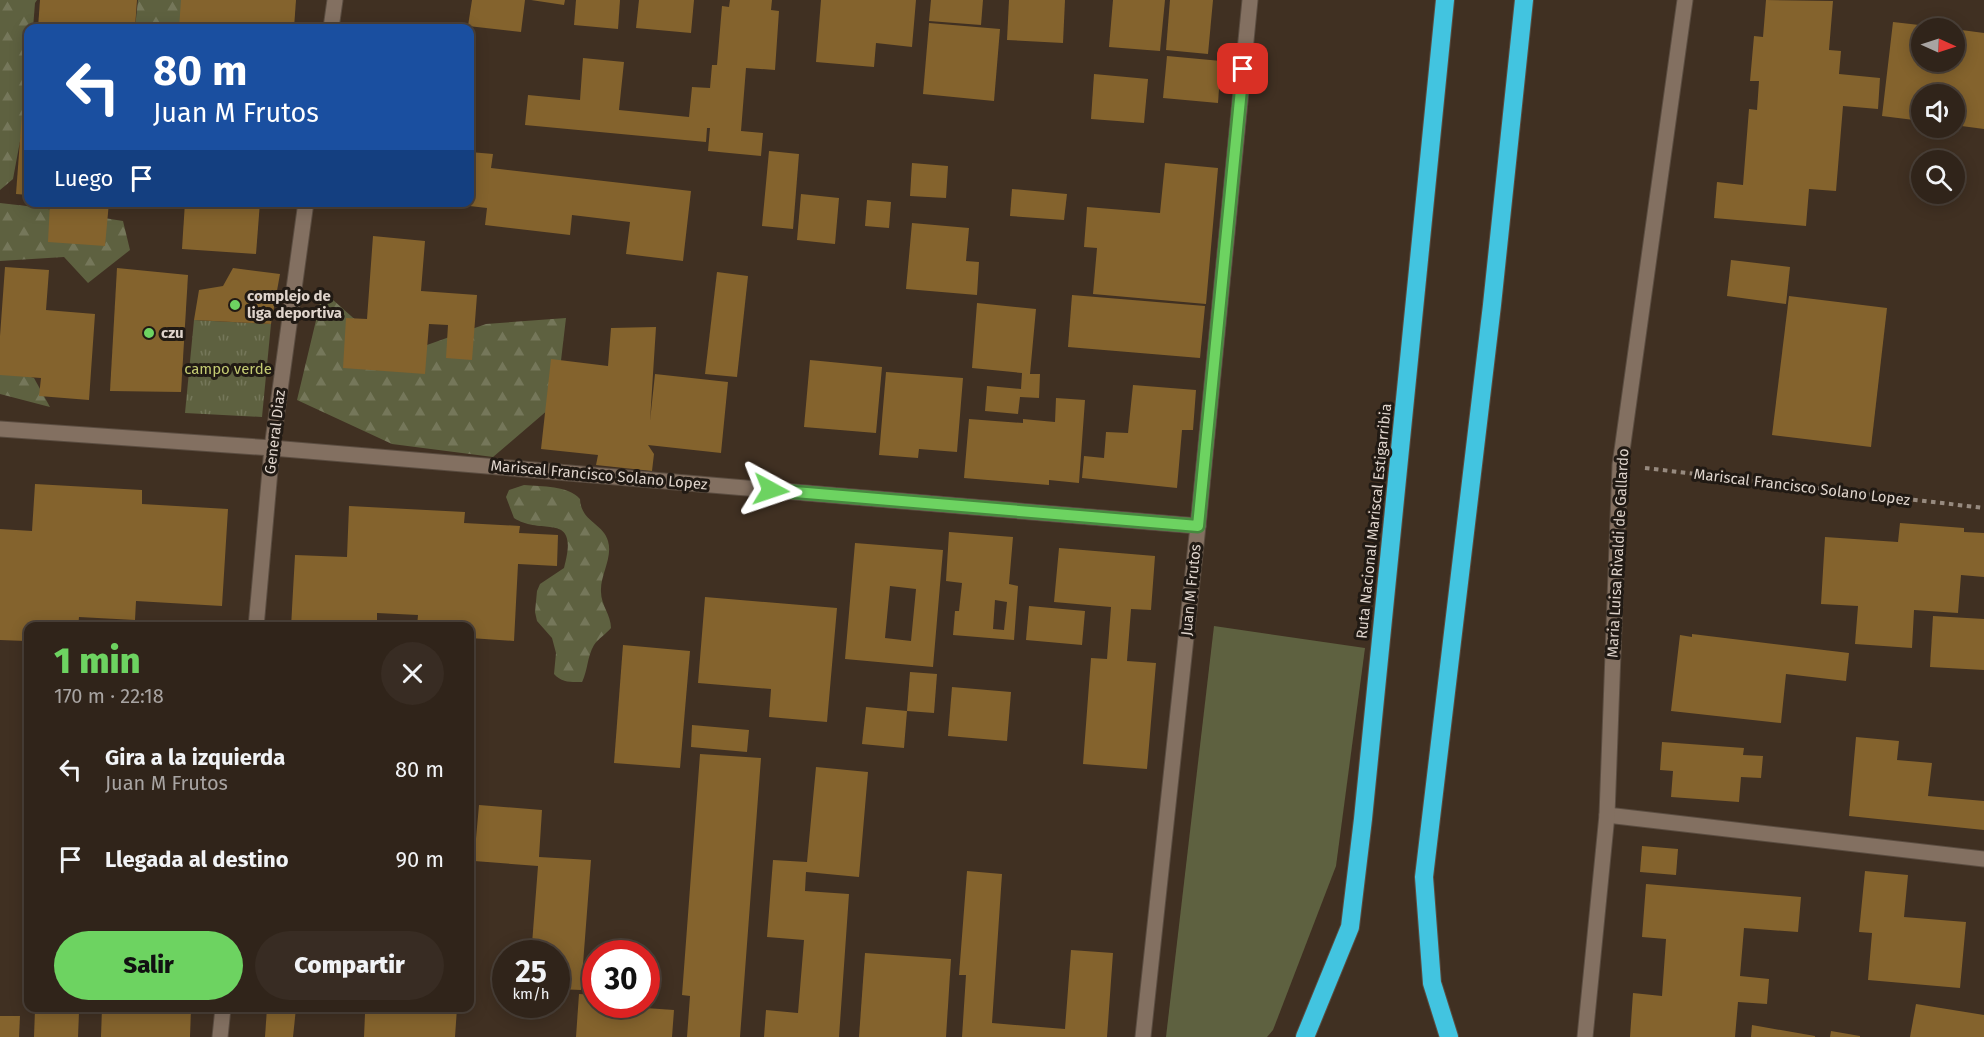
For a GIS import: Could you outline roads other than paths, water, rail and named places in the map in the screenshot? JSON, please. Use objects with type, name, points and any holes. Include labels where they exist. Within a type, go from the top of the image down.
[{"type":"highway","name":"Ruta Nacional Mariscal Estigarribia","points":[[1305,1037],[1350,927],[1444,0]]},
{"type":"highway","points":[[1449,1037],[1432,983],[1424,877],[1492,305],[1524,0]]},
{"type":"street","points":[[332,24],[335,0]]},
{"type":"street","name":"Juan M Frutos","points":[[1143,1037],[1198,526],[1250,0]]},
{"type":"street","name":"Maria Luisa Rivaldi de Gallardo","points":[[1585,1037],[1607,815],[1620,465],[1685,0]]},
{"type":"street","name":"General Diaz","points":[[256,622],[272,447],[305,207]]},
{"type":"street","name":"Mariscal Francisco Solano Lopez","points":[[0,429],[272,447],[1198,526]]},
{"type":"street","points":[[1607,815],[1984,859]]},
{"type":"street","points":[[220,1037],[223,1012]]},
{"type":"place","name":"complejo de liga deportiva","points":[[235,305]]},
{"type":"place","name":"czu","points":[[149,333]]},
{"type":"park label","name":"campo verde","points":[[228,369]]}]
